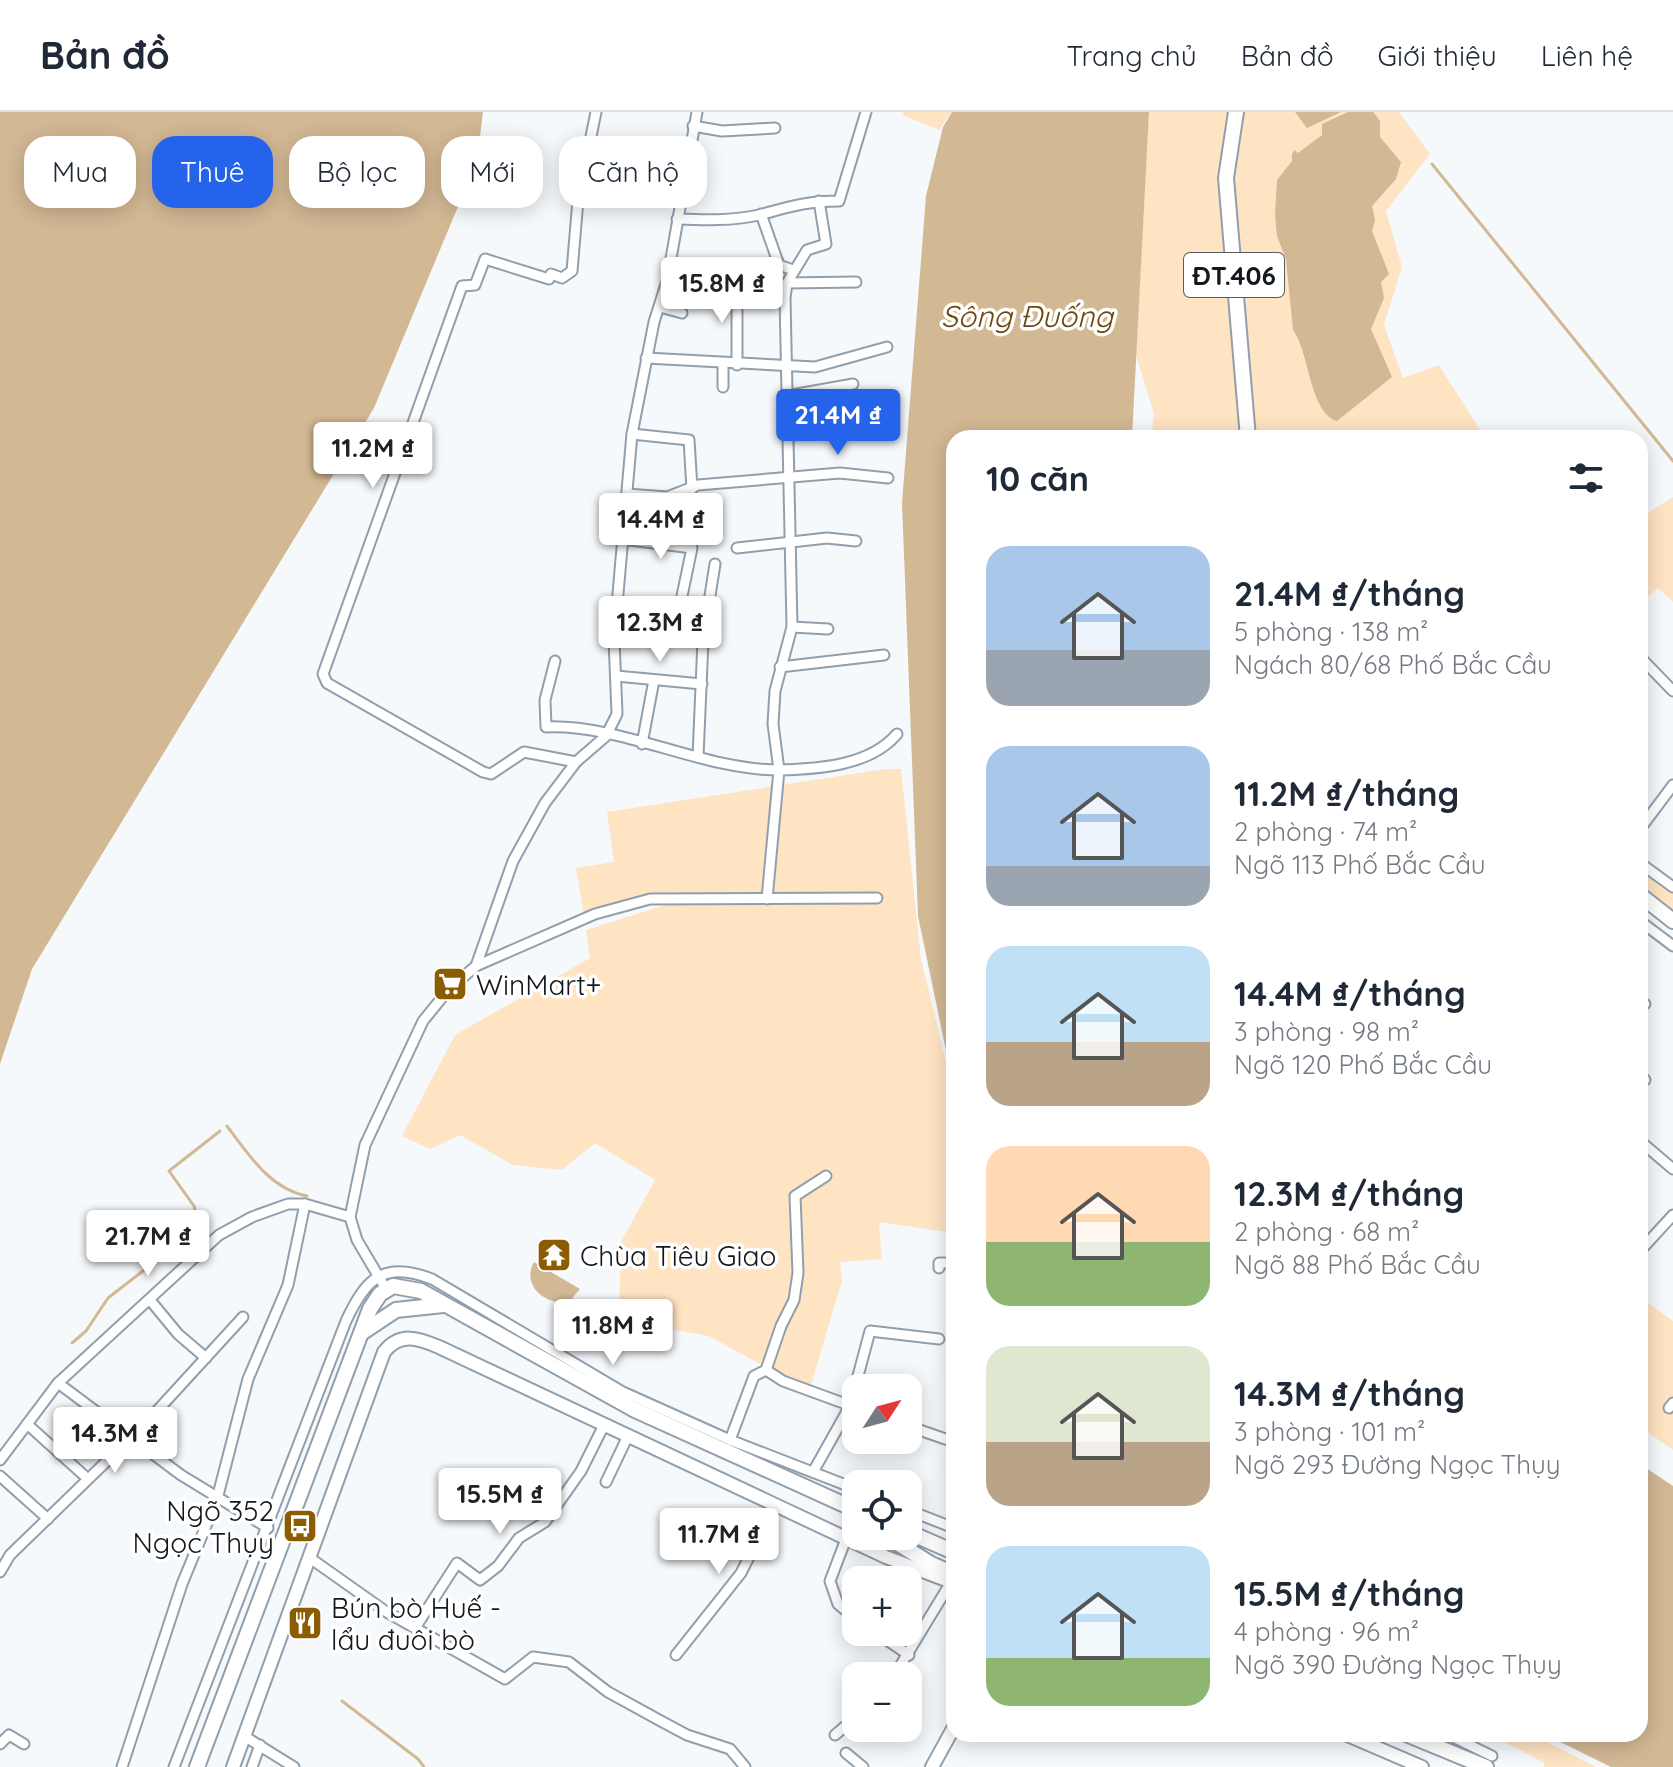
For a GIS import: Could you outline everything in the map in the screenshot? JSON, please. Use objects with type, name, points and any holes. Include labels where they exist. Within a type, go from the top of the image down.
[{"type":"main road","name":"ĐT.406","points":[[1236,112],[1226,178],[1247,430]]},
{"type":"main road","points":[[1648,901],[1673,921]]},
{"type":"main road","points":[[197,1767],[383,1282],[407,1286],[633,1409],[842,1504]]},
{"type":"main road","points":[[362,1332],[396,1310],[445,1305]]},
{"type":"main road","points":[[922,1538],[946,1549]]},
{"type":"main road","points":[[907,1550],[946,1575]]},
{"type":"main road","points":[[1431,1742],[1489,1761]]},
{"type":"street","points":[[576,762],[524,752],[491,774],[483,772],[327,683],[323,674],[462,286],[475,285],[485,259],[549,279],[551,274],[562,278],[572,271],[578,200],[596,112]]},
{"type":"street","points":[[476,966],[513,861],[545,803],[576,762],[606,736],[617,714],[616,608],[632,434],[697,112]]},
{"type":"street","points":[[677,219],[726,220],[802,202],[839,201],[866,112]]},
{"type":"street","points":[[693,126],[722,131],[775,128]]},
{"type":"street","points":[[767,899],[779,770],[773,724],[780,667],[792,627],[786,396],[787,283],[807,250],[826,244],[819,201]]},
{"type":"street","points":[[761,214],[779,265],[793,270]]},
{"type":"street","points":[[787,283],[856,282]]},
{"type":"street","points":[[737,285],[737,365]]},
{"type":"street","points":[[660,307],[682,313]]},
{"type":"street","points":[[646,358],[786,368],[815,367],[887,347]]},
{"type":"street","points":[[723,364],[723,387]]},
{"type":"street","points":[[786,396],[853,384]]},
{"type":"street","points":[[632,434],[689,440],[692,489]]},
{"type":"street","points":[[627,494],[667,497],[698,485],[840,473],[888,478]]},
{"type":"street","points":[[737,548],[827,538],[856,541]]},
{"type":"street","points":[[622,539],[692,548],[682,596]]},
{"type":"street","points":[[698,757],[703,640],[715,564]]},
{"type":"street","points":[[616,608],[683,615]]},
{"type":"street","points":[[792,627],[828,629]]},
{"type":"street","points":[[780,667],[884,655]]},
{"type":"street","points":[[555,661],[545,700],[546,727],[569,726],[760,770],[833,765],[867,755],[897,734]]},
{"type":"street","points":[[1648,665],[1673,691]]},
{"type":"street","points":[[616,676],[702,684]]},
{"type":"street","points":[[642,744],[654,680]]},
{"type":"street","points":[[1648,818],[1673,785]]},
{"type":"street","points":[[1648,869],[1672,887]]},
{"type":"street","points":[[383,1282],[357,1240],[350,1217],[365,1145],[411,1043],[433,1007],[476,966],[595,914],[650,899],[877,898]]},
{"type":"street","points":[[1648,927],[1673,946]]},
{"type":"street","points":[[1648,1150],[1673,1169]]},
{"type":"street","points":[[730,1440],[754,1376],[766,1370],[794,1300],[798,1273],[795,1196],[826,1176]]},
{"type":"street","points":[[0,1460],[58,1383],[219,1235],[272,1209],[305,1204],[350,1217]]},
{"type":"street","points":[[122,1767],[182,1584],[217,1499],[248,1379],[288,1285],[305,1204]]},
{"type":"street","points":[[1648,1242],[1673,1215]]},
{"type":"street","points":[[939,1268],[939,1263],[946,1263]]},
{"type":"street","points":[[174,1767],[346,1321],[365,1286],[383,1282],[405,1271],[439,1283],[623,1392],[730,1440],[842,1483]]},
{"type":"street","points":[[150,1300],[178,1334],[206,1358]]},
{"type":"street","points":[[0,1572],[10,1555],[88,1479],[243,1317]]},
{"type":"street","points":[[860,1374],[870,1331],[939,1339]]},
{"type":"street","points":[[233,1767],[384,1352],[397,1341],[419,1339],[842,1537]]},
{"type":"street","points":[[766,1370],[783,1381],[842,1403]]},
{"type":"street","points":[[58,1383],[217,1499],[268,1528]]},
{"type":"street","points":[[27,1424],[88,1479]]},
{"type":"street","points":[[813,1472],[842,1425]]},
{"type":"street","points":[[415,1628],[457,1563],[480,1580],[498,1566],[519,1538],[543,1525],[581,1471],[603,1427]]},
{"type":"street","points":[[922,1431],[946,1439]]},
{"type":"street","points":[[606,1482],[627,1438]]},
{"type":"street","points":[[0,1476],[48,1519]]},
{"type":"street","points":[[676,1655],[725,1597],[755,1549],[775,1505]]},
{"type":"street","points":[[922,1515],[946,1525]]},
{"type":"street","points":[[842,1550],[830,1581],[842,1608]]},
{"type":"street","points":[[875,1550],[946,1577]]},
{"type":"street","points":[[310,1558],[385,1611],[505,1679],[533,1657],[569,1662],[608,1692],[659,1720],[687,1735],[730,1749],[745,1767]]},
{"type":"street","points":[[904,1662],[946,1592]]},
{"type":"street","points":[[896,1646],[909,1655]]},
{"type":"street","points":[[835,1735],[842,1729]]},
{"type":"street","points":[[0,1744],[9,1735],[24,1744]]},
{"type":"street","points":[[244,1736],[294,1767]]},
{"type":"street","points":[[932,1767],[946,1742]]},
{"type":"street","points":[[1364,1742],[1422,1767]]},
{"type":"street","points":[[1459,1742],[1489,1761]]},
{"type":"street","points":[[252,1767],[260,1745]]},
{"type":"street","points":[[846,1753],[863,1767]]},
{"type":"shaded area","points":[[904,112],[951,112],[939,130],[902,115]]},
{"type":"shaded area","points":[[1149,112],[1399,112],[1430,154],[1386,211],[1402,267],[1384,325],[1403,378],[1439,365],[1480,430],[1152,430],[1154,414],[1136,355]]},
{"type":"shaded area","points":[[1673,497],[1673,602],[1658,588],[1648,596],[1648,513]]},
{"type":"shaded area","points":[[901,769],[921,959],[946,1063],[946,1232],[879,1222],[882,1259],[840,1262],[842,1281],[809,1391],[709,1336],[619,1320],[621,1242],[655,1180],[595,1143],[562,1170],[513,1165],[460,1135],[430,1149],[402,1136],[455,1035],[590,958],[586,930],[675,902],[673,895],[584,915],[576,868],[614,862],[607,812]]},
{"type":"shaded area","points":[[1648,869],[1673,887],[1673,921],[1648,901]]},
{"type":"shaded area","points":[[1648,1303],[1673,1321],[1673,1450],[1648,1433]]},
{"type":"shaded area","points":[[1505,1742],[1547,1742],[1596,1767],[1544,1767],[1544,1763]]},
{"type":"water","points":[[0,112],[483,112],[480,136],[441,136],[441,208],[457,208],[374,408],[32,969],[0,1064]]},
{"type":"water","name":"Sông Đuống","points":[[952,112],[1149,112],[1132,430],[946,430],[946,1051],[918,916],[902,503],[926,196],[943,127]]},
{"type":"water","points":[[1295,112],[1341,112],[1307,128]]},
{"type":"water","points":[[1348,112],[1373,112],[1380,121],[1380,137],[1401,162],[1396,179],[1372,206],[1375,220],[1372,231],[1389,274],[1381,282],[1384,298],[1371,329],[1392,377],[1337,421],[1328,415],[1315,394],[1299,340],[1293,330],[1286,259],[1277,236],[1275,214],[1277,180],[1292,161],[1292,154],[1322,135],[1322,124]]},
{"type":"water","points":[[534,1262],[580,1289],[569,1302],[544,1297],[533,1286],[531,1279]]},
{"type":"water","points":[[1648,1469],[1673,1486],[1673,1767],[1611,1767],[1560,1742],[1648,1742]]},
{"type":"waterway","points":[[1432,164],[1648,430]]},
{"type":"waterway","points":[[1648,430],[1673,461]]},
{"type":"waterway","points":[[227,1126],[271,1178],[307,1196]]},
{"type":"waterway","points":[[72,1343],[86,1331],[108,1298],[188,1236],[198,1221],[194,1206],[169,1171],[220,1131]]},
{"type":"waterway","points":[[342,1701],[418,1759],[424,1767]]},
{"type":"place","name":"WinMart+","points":[[450,984]]},
{"type":"place","name":"Chùa Tiêu Giao","points":[[554,1255]]},
{"type":"place","name":"Ngõ 352 Ngọc Thụy","points":[[300,1526]]},
{"type":"place","name":"Bún bò Huế - lẩu đuôi bò","points":[[305,1623]]}]
